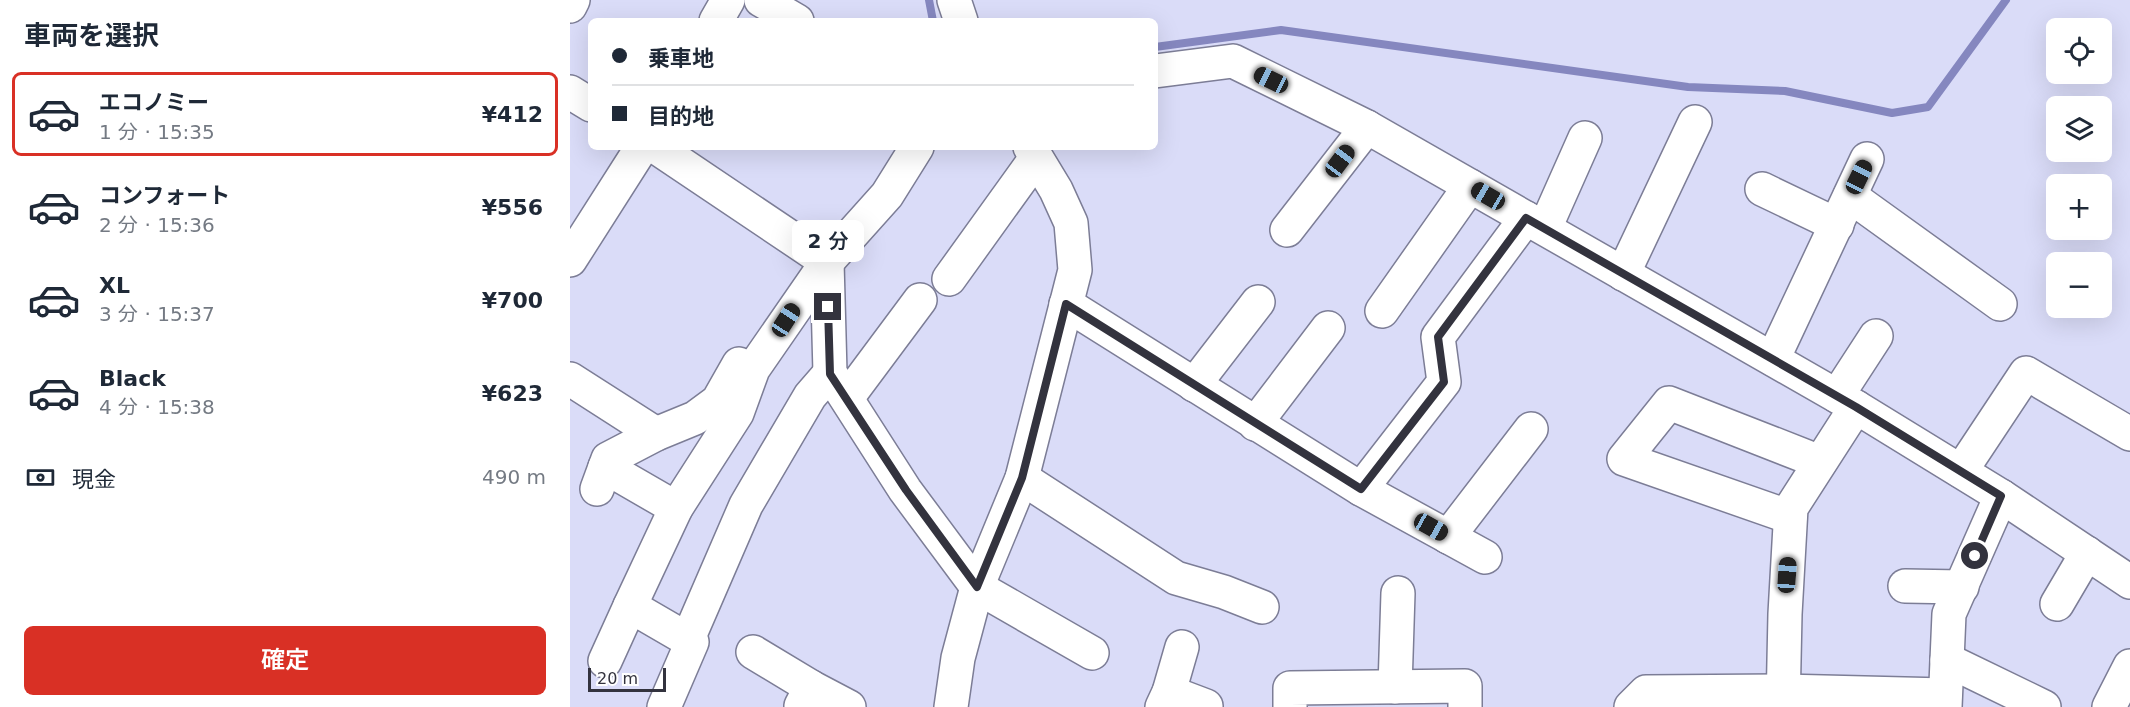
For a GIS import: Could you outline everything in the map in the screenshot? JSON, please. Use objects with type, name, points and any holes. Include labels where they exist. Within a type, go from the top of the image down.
[{"type":"street","points":[[570,6],[573,0]]},
{"type":"street","points":[[718,18],[729,0]]},
{"type":"street","points":[[761,0],[792,18]]},
{"type":"street","points":[[954,0],[960,18]]},
{"type":"street","points":[[1158,71],[1233,61],[1367,127],[1846,402],[2001,496],[2130,582]]},
{"type":"street","points":[[570,92],[588,103]]},
{"type":"street","points":[[1623,274],[1695,122]]},
{"type":"street","points":[[1287,231],[1367,127]]},
{"type":"street","points":[[1361,489],[1444,382],[1438,337],[1536,223],[1585,138]]},
{"type":"street","points":[[570,260],[640,150]]},
{"type":"street","points":[[660,150],[818,256],[838,386],[906,490],[977,587],[1092,653]]},
{"type":"street","points":[[676,508],[601,478],[608,459],[656,434],[695,418],[718,401],[757,326],[818,256],[887,195],[915,150]]},
{"type":"street","points":[[949,279],[1033,153],[1056,190],[1071,224],[1075,270],[1022,478],[977,587],[958,658],[951,707]]},
{"type":"street","points":[[1773,359],[1868,159]]},
{"type":"street","points":[[1382,311],[1470,186]]},
{"type":"street","points":[[1762,189],[1837,225]]},
{"type":"street","points":[[1850,196],[2000,304]]},
{"type":"street","points":[[605,661],[676,508],[737,413],[753,369],[818,256]]},
{"type":"street","points":[[688,639],[746,505],[810,396],[838,386],[921,300]]},
{"type":"street","points":[[1194,384],[1258,302]]},
{"type":"street","points":[[1066,304],[1361,489],[1485,557]]},
{"type":"street","points":[[1256,424],[1328,328]]},
{"type":"street","points":[[1783,699],[1791,508],[1820,462],[1876,336]]},
{"type":"street","points":[[1961,471],[2026,373],[2130,434]]},
{"type":"street","points":[[570,379],[656,434]]},
{"type":"street","points":[[1790,517],[1624,459],[1669,403],[1820,462]]},
{"type":"street","points":[[1448,537],[1531,429]]},
{"type":"street","points":[[1022,478],[1176,578],[1224,592],[1262,607]]},
{"type":"street","points":[[1631,707],[1646,692],[1783,699],[1945,701],[1949,614],[2001,496]]},
{"type":"street","points":[[2058,604],[2087,553]]},
{"type":"street","points":[[1905,586],[1962,586]]},
{"type":"street","points":[[1395,687],[1398,593]]},
{"type":"street","points":[[630,606],[692,642],[664,707]]},
{"type":"street","points":[[1182,647],[1166,700],[1206,706]]},
{"type":"street","points":[[753,652],[806,697],[849,707]]},
{"type":"street","points":[[1947,660],[2044,707]]},
{"type":"street","points":[[2109,707],[2130,666]]},
{"type":"street","points":[[1290,707],[1290,688],[1395,687],[1465,687],[1465,707]]},
{"type":"waterway","points":[[929,0],[932,18]]},
{"type":"waterway","points":[[1158,47],[1281,30],[1688,87],[1785,91],[1892,113],[1928,107],[2006,0]]},
{"type":"route","points":[[828,307],[830,374],[906,490],[977,587],[1022,478],[1066,304],[1361,489],[1444,382],[1438,337],[1526,218],[1856,407],[2001,496],[1975,556]]}]
